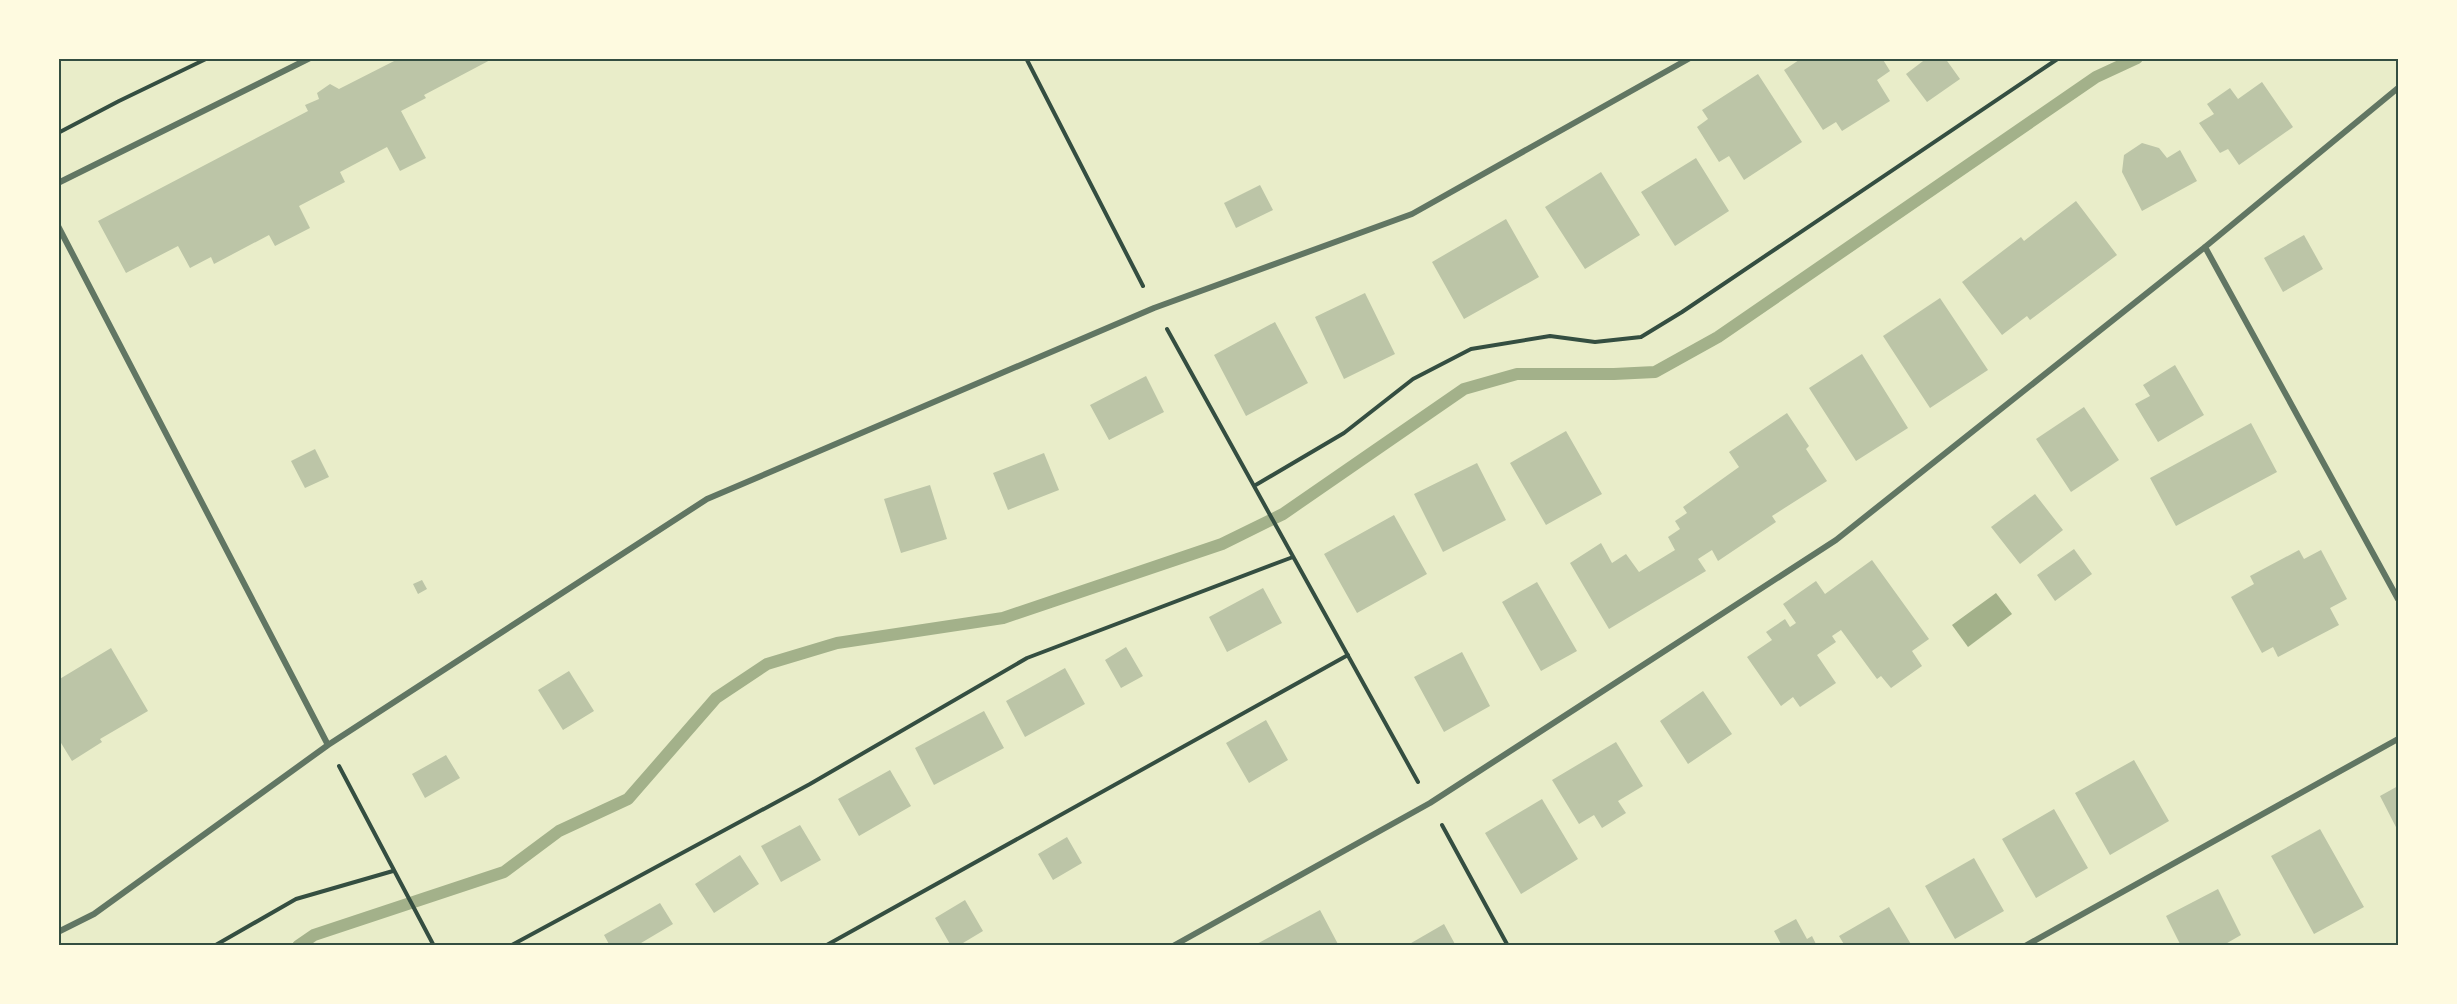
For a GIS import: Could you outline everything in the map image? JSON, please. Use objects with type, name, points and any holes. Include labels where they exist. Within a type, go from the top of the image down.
[{"type":"street","points":[[58,183],[310,58]]},
{"type":"street","points":[[58,932],[94,914],[328,745],[707,499],[1154,308],[1412,214],[1690,58]]},
{"type":"street","points":[[1173,945],[1430,803],[1836,540],[2205,247],[2398,88]]},
{"type":"street","points":[[58,226],[328,745]]},
{"type":"street","points":[[2205,247],[2398,599]]},
{"type":"street","points":[[2025,945],[2398,739]]},
{"type":"path","points":[[58,133],[208,58]]},
{"type":"path","points":[[1026,58],[1154,308],[1508,945]]},
{"type":"path","points":[[1254,486],[1344,433],[1413,379],[1471,349],[1550,336],[1595,342],[1641,337],[1683,312],[2059,58]]},
{"type":"path","points":[[510,945],[810,784],[1027,658],[1293,556]]},
{"type":"path","points":[[825,945],[1348,655]]},
{"type":"path","points":[[328,745],[434,945]]},
{"type":"path","points":[[214,945],[296,900],[393,871]]},
{"type":"shaded area","points":[[1996,593],[2012,614],[1968,647],[1952,625]]},
{"type":"building","points":[[400,58],[494,58],[424,95],[426,98],[401,111],[426,158],[400,171],[387,147],[340,172],[345,182],[299,206],[310,228],[275,246],[269,235],[214,264],[211,257],[190,268],[178,246],[126,273],[98,221],[308,111],[305,105],[319,99],[317,93],[330,84],[339,89]]},
{"type":"building","points":[[1802,58],[1882,58],[1890,71],[1877,80],[1890,101],[1842,131],[1836,122],[1823,130],[1784,70]]},
{"type":"building","points":[[1927,58],[1945,58],[1960,79],[1927,102],[1906,74]]},
{"type":"building","points":[[1758,74],[1802,142],[1744,180],[1729,156],[1719,162],[1697,127],[1708,119],[1702,110]]},
{"type":"building","points":[[2262,82],[2293,127],[2239,165],[2228,149],[2220,153],[2199,123],[2214,114],[2207,104],[2230,88],[2238,99]]},
{"type":"building","points":[[2142,143],[2159,148],[2167,158],[2180,150],[2197,181],[2142,211],[2122,172],[2124,155]]},
{"type":"building","points":[[1696,158],[1729,211],[1675,246],[1641,192]]},
{"type":"building","points":[[1601,172],[1640,235],[1585,269],[1545,207]]},
{"type":"building","points":[[1260,185],[1273,210],[1236,228],[1224,203]]},
{"type":"building","points":[[2076,201],[2117,255],[2030,320],[2027,316],[2002,335],[1962,282],[2021,237],[2024,241]]},
{"type":"building","points":[[1506,219],[1539,277],[1464,319],[1432,262]]},
{"type":"building","points":[[2304,235],[2323,269],[2283,292],[2264,258]]},
{"type":"building","points":[[1365,293],[1395,354],[1344,379],[1315,317]]},
{"type":"building","points":[[1940,298],[1988,370],[1930,408],[1883,336]]},
{"type":"building","points":[[1275,322],[1308,383],[1246,416],[1214,355]]},
{"type":"building","points":[[1862,354],[1908,428],[1856,461],[1809,388]]},
{"type":"building","points":[[2175,365],[2204,415],[2158,442],[2135,404],[2150,396],[2143,385]]},
{"type":"building","points":[[1146,376],[1164,412],[1109,440],[1090,405]]},
{"type":"building","points":[[2084,407],[2119,460],[2071,492],[2036,439]]},
{"type":"building","points":[[1787,413],[1809,446],[1806,449],[1827,481],[1772,516],[1776,522],[1718,561],[1712,550],[1698,559],[1706,571],[1609,629],[1570,563],[1601,543],[1612,563],[1626,554],[1639,572],[1675,550],[1668,537],[1680,529],[1675,521],[1687,513],[1683,507],[1739,467],[1729,452]]},
{"type":"building","points":[[2251,423],[2277,472],[2176,526],[2150,478]]},
{"type":"building","points":[[1566,431],[1602,494],[1546,525],[1510,463]]},
{"type":"building","points":[[315,449],[329,477],[305,488],[291,461]]},
{"type":"building","points":[[1044,453],[1059,490],[1008,510],[993,473]]},
{"type":"building","points":[[1477,463],[1506,520],[1443,552],[1414,494]]},
{"type":"building","points":[[930,485],[947,539],[901,553],[884,499]]},
{"type":"building","points":[[2035,494],[2063,530],[2020,564],[1991,527]]},
{"type":"building","points":[[1394,515],[1427,574],[1357,613],[1324,554]]},
{"type":"building","points":[[2074,549],[2092,574],[2055,601],[2037,575]]},
{"type":"building","points":[[2299,550],[2304,559],[2321,550],[2347,599],[2330,608],[2339,625],[2278,657],[2273,647],[2262,653],[2231,597],[2254,584],[2250,576]]},
{"type":"building","points":[[1872,560],[1929,639],[1912,651],[1922,666],[1891,688],[1881,676],[1877,679],[1841,630],[1832,636],[1836,642],[1817,655],[1836,683],[1800,707],[1793,697],[1781,706],[1747,657],[1772,640],[1766,632],[1785,619],[1790,627],[1796,623],[1783,604],[1816,581],[1825,594]]},
{"type":"building","points":[[422,580],[427,589],[418,594],[413,584]]},
{"type":"building","points":[[1537,582],[1577,651],[1541,671],[1502,602]]},
{"type":"building","points":[[1263,588],[1282,623],[1227,652],[1209,617]]},
{"type":"building","points":[[1126,647],[1143,676],[1121,688],[1105,660]]},
{"type":"building","points":[[111,648],[148,711],[100,739],[102,742],[72,761],[58,738],[58,680]]},
{"type":"building","points":[[1462,652],[1490,706],[1444,732],[1414,677]]},
{"type":"building","points":[[1065,668],[1085,704],[1025,737],[1006,701]]},
{"type":"building","points":[[569,671],[594,711],[563,730],[538,690]]},
{"type":"building","points":[[1703,691],[1732,734],[1688,764],[1660,721]]},
{"type":"building","points":[[984,711],[1004,748],[934,785],[915,748]]},
{"type":"building","points":[[1266,720],[1288,760],[1249,783],[1226,743]]},
{"type":"building","points":[[1616,742],[1643,786],[1618,801],[1626,813],[1602,828],[1594,815],[1579,824],[1552,780]]},
{"type":"building","points":[[446,755],[460,778],[425,798],[412,774]]},
{"type":"building","points":[[2134,760],[2169,821],[2110,855],[2075,793]]},
{"type":"building","points":[[890,770],[911,806],[859,836],[838,799]]},
{"type":"building","points":[[2398,786],[2398,831],[2380,796]]},
{"type":"building","points":[[1542,799],[1578,859],[1521,894],[1485,833]]},
{"type":"building","points":[[2054,809],[2088,868],[2036,898],[2002,839]]},
{"type":"building","points":[[800,825],[821,860],[781,882],[761,846]]},
{"type":"building","points":[[2320,829],[2364,907],[2314,934],[2271,856]]},
{"type":"building","points":[[1067,837],[1082,863],[1053,880],[1038,854]]},
{"type":"building","points":[[740,855],[759,884],[714,913],[695,884]]},
{"type":"building","points":[[1974,858],[2004,911],[1955,939],[1925,886]]},
{"type":"building","points":[[2218,889],[2241,935],[2222,946],[2181,946],[2166,916]]},
{"type":"building","points":[[965,900],[983,931],[958,946],[951,946],[935,918]]},
{"type":"building","points":[[660,903],[673,924],[636,946],[610,946],[604,935]]},
{"type":"building","points":[[1889,907],[1912,946],[1845,946],[1839,936]]},
{"type":"building","points":[[1320,910],[1339,946],[1253,946]]},
{"type":"building","points":[[1796,919],[1807,939],[1812,936],[1817,946],[1782,946],[1774,931]]},
{"type":"building","points":[[1444,924],[1456,946],[1406,946]]},
{"type":"waterway","points":[[298,946],[314,935],[504,872],[559,831],[628,799],[716,698],[767,664],[837,643],[1003,618],[1222,544],[1283,514],[1464,389],[1517,374],[1655,372],[1718,337],[2096,77],[2137,58]]}]
